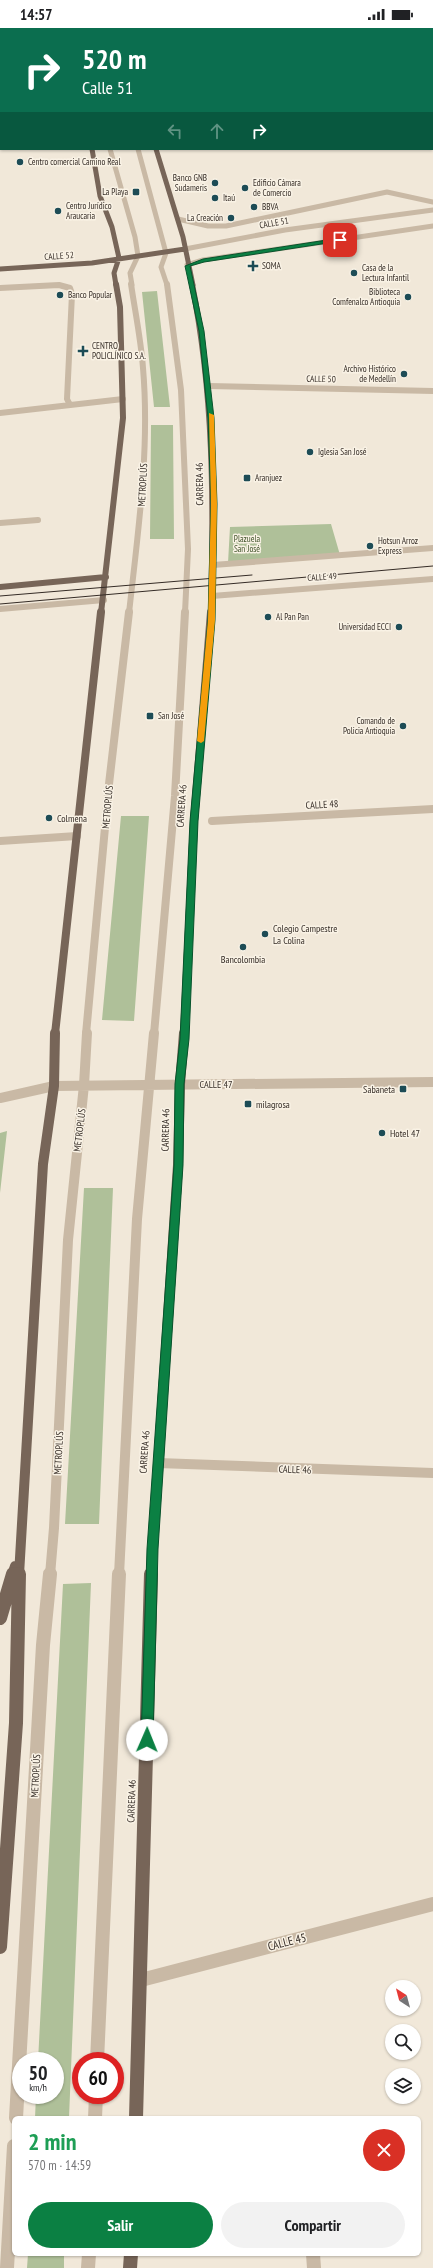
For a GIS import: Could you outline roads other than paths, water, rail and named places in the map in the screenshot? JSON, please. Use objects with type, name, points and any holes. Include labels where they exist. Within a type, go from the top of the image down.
[{"type":"main road","points":[[0,1947],[16,1723],[19,1550],[43,1164],[54,1086],[54,1039],[104,600],[123,399],[120,307],[114,273],[119,258],[112,226],[100,196],[92,150]]},
{"type":"main road","name":"CARRERA 46","points":[[136,2116],[152,1549],[178,1165],[180,1084],[184,1039],[194,821],[212,596],[214,504],[209,386],[202,331],[178,219],[156,150]]},
{"type":"main road","name":"CALLE 51","points":[[119,258],[166,253],[185,249]]},
{"type":"main road","name":"CALLE 52","points":[[0,269],[92,262],[119,258]]},
{"type":"main road","points":[[0,587],[106,577]]},
{"type":"main road","points":[[0,1618],[19,1550]]},
{"type":"main road","points":[[130,2268],[131,2256]]},
{"type":"street","points":[[110,150],[135,237],[138,256]]},
{"type":"street","points":[[97,2052],[114,1652],[137,1219],[175,796],[188,550],[181,390],[169,290],[161,267],[166,253],[138,150]]},
{"type":"street","name":"CALLE 51","points":[[178,219],[208,226],[226,226],[386,192],[433,202]]},
{"type":"street","name":"CALLE 51","points":[[185,249],[285,230],[433,210]]},
{"type":"street","points":[[187,266],[203,260],[432,227]]},
{"type":"street","name":"METROPLÚS","points":[[16,2116],[43,1645],[54,1528],[68,1240],[84,1086],[86,1039],[109,784],[140,517],[144,428],[143,368],[130,272],[138,256]]},
{"type":"street","points":[[0,288],[59,285],[70,288],[72,294],[67,399],[70,405]]},
{"type":"street","name":"CALLE 50","points":[[209,386],[433,390]]},
{"type":"street","points":[[0,413],[123,399]]},
{"type":"street","points":[[0,523],[38,520]]},
{"type":"street","points":[[213,565],[433,548]]},
{"type":"street","name":"CALLE 49","points":[[212,596],[433,578]]},
{"type":"street","points":[[0,609],[104,600]]},
{"type":"street","name":"CALLE 48","points":[[212,821],[433,809]]},
{"type":"street","points":[[0,841],[77,836]]},
{"type":"street","name":"CALLE 47","points":[[0,1098],[54,1086],[433,1082]]},
{"type":"street","name":"CALLE 46","points":[[158,1463],[433,1473]]},
{"type":"street","name":"CALLE 45","points":[[141,1980],[433,1904]]},
{"type":"street","points":[[95,2116],[96,2104]]},
{"type":"street","points":[[7,2268],[12,2181]]},
{"type":"street","points":[[88,2268],[89,2256]]},
{"type":"street","points":[[313,2256],[314,2268]]},
{"type":"tram line","points":[[0,604],[433,566]]},
{"type":"tram line","points":[[0,596],[252,575]]},
{"type":"place","name":"Centro comercial Camino Real","points":[[20,162]]},
{"type":"place","name":"Banco GNB Sudameris","points":[[215,183]]},
{"type":"place","name":"Edificio Cámara de Comercio","points":[[245,188]]},
{"type":"place","name":"La Playa","points":[[136,192]]},
{"type":"place","name":"Itaú","points":[[215,198]]},
{"type":"place","name":"BBVA","points":[[254,207]]},
{"type":"place","name":"Centro Jurídico Araucaria","points":[[58,211]]},
{"type":"place","name":"La Creación","points":[[231,218]]},
{"type":"place","name":"SOMA","points":[[253,266]]},
{"type":"place","name":"Casa de la Lectura Infantil","points":[[354,273]]},
{"type":"place","name":"Banco Popular","points":[[60,295]]},
{"type":"place","name":"Biblioteca Comfenalco Antioquia","points":[[408,297]]},
{"type":"place","name":"CENTRO POLICLÍNICO S.A.","points":[[83,351]]},
{"type":"place","name":"Archivo Histórico de Medellín","points":[[404,374]]},
{"type":"place","name":"Iglesia San José","points":[[310,452]]},
{"type":"place","name":"Aranjuez","points":[[247,478]]},
{"type":"place","name":"Hotsun Arroz Express","points":[[370,546]]},
{"type":"place","name":"Al Pan Pan","points":[[268,617]]},
{"type":"place","name":"Universidad ECCI","points":[[399,627]]},
{"type":"place","name":"San José","points":[[150,716]]},
{"type":"place","name":"Comando de Policia Antioquia","points":[[403,726]]},
{"type":"place","name":"Colmena","points":[[49,818]]},
{"type":"place","name":"Colegio Campestre La Colina","points":[[265,934]]},
{"type":"place","name":"Bancolombia","points":[[243,947]]},
{"type":"place","name":"Sabaneta","points":[[403,1089]]},
{"type":"place","name":"milagrosa","points":[[248,1104]]},
{"type":"place","name":"Hotel 47","points":[[382,1133]]},
{"type":"park label","name":"Plazuela San José","points":[[247,544]]}]
